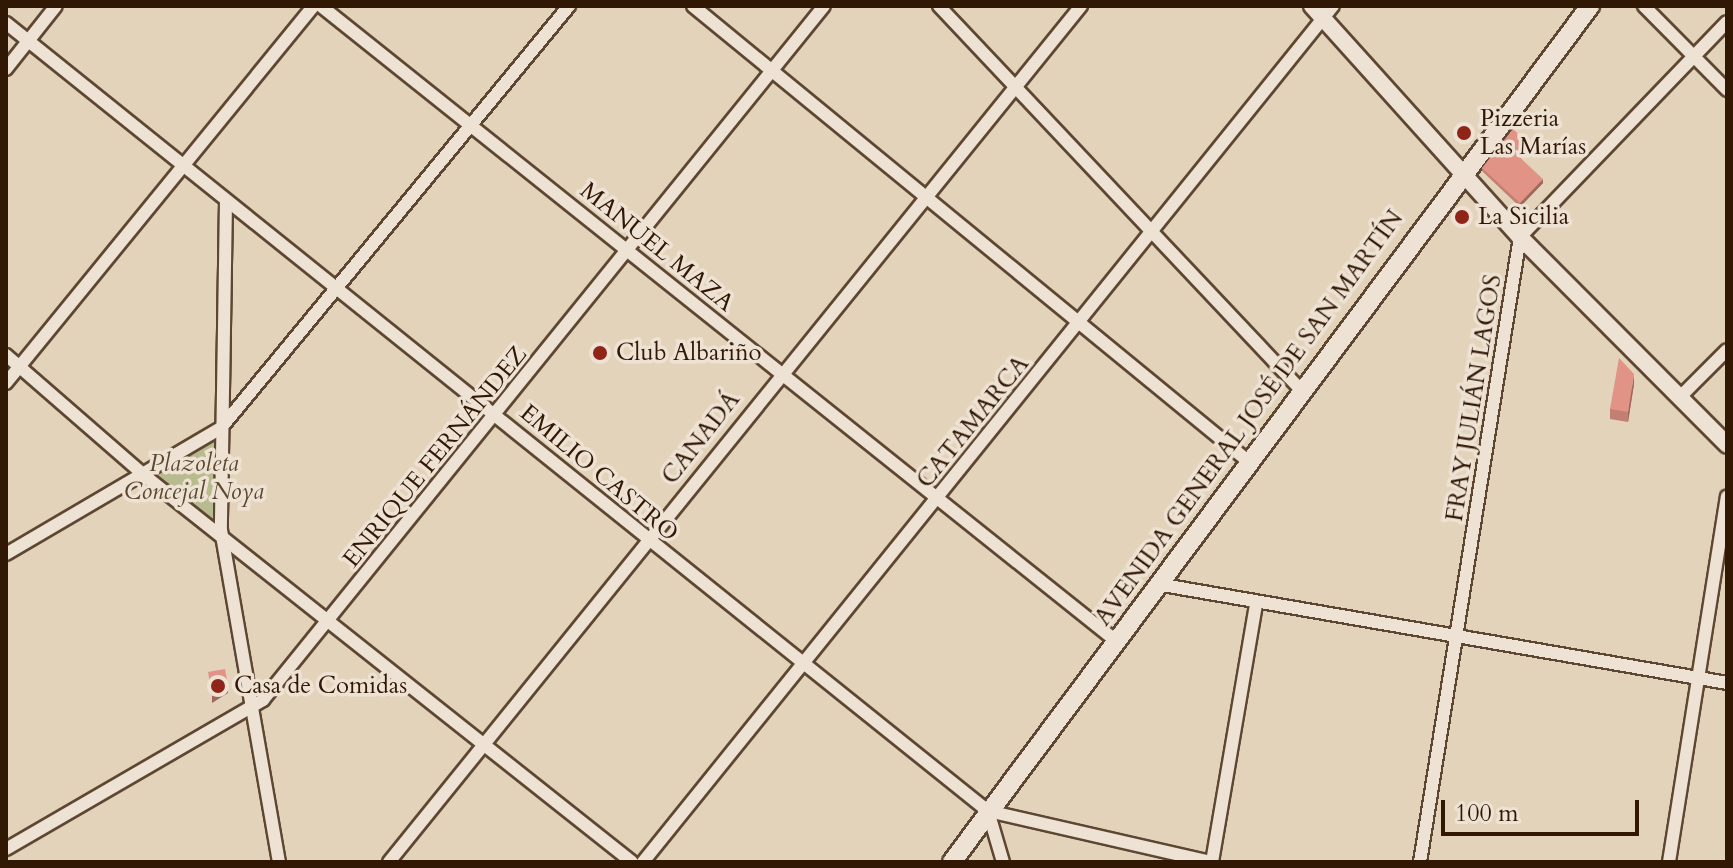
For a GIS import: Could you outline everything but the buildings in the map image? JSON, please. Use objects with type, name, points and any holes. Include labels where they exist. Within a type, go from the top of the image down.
[{"type":"main road","name":"AVENIDA GENERAL JOSÉ DE SAN MARTÍN","points":[[952,862],[1461,170],[1590,6]]},
{"type":"street","points":[[6,69],[56,6]]},
{"type":"street","points":[[6,383],[23,368],[313,6]]},
{"type":"street","name":"MANUEL MAZA","points":[[321,6],[475,126],[778,376],[1115,640]]},
{"type":"street","points":[[6,554],[145,476],[221,428],[475,126],[569,6]]},
{"type":"street","points":[[693,6],[1248,461]]},
{"type":"street","name":"ENRIQUE FERNÁNDEZ","points":[[6,849],[252,710],[330,623],[824,6]]},
{"type":"street","points":[[939,6],[1300,389]]},
{"type":"street","name":"CANADÁ","points":[[389,862],[778,376],[1017,88],[1081,6]]},
{"type":"street","points":[[1644,6],[1727,90]]},
{"type":"street","points":[[1323,10],[1520,237],[1727,445]]},
{"type":"street","name":"CATAMARCA","points":[[643,862],[1154,232],[1323,10]]},
{"type":"street","points":[[1520,237],[1727,22]]},
{"type":"street","name":"EMILIO CASTRO","points":[[6,23],[496,416],[800,666],[988,811],[1211,862]]},
{"type":"street","points":[[226,201],[221,530],[279,862]]},
{"type":"street","name":"FRAY JULIÁN LAGOS","points":[[1420,862],[1520,237]]},
{"type":"street","points":[[1680,397],[1727,350]]},
{"type":"street","points":[[6,355],[145,476],[221,530],[330,623],[632,862]]},
{"type":"street","points":[[1669,862],[1727,497]]},
{"type":"street","points":[[1157,584],[1456,639],[1727,683]]},
{"type":"street","points":[[1211,862],[1256,604]]},
{"type":"street","points":[[988,811],[1003,862]]},
{"type":"street","points":[[6,856],[10,862]]},
{"type":"green space","name":"Plazoleta Concejal Noya","points":[[221,428],[221,530],[145,476]]},
{"type":"place","name":"Pizzeria Las Marías","points":[[1464,133]]},
{"type":"place","name":"La Sicilia","points":[[1462,217]]},
{"type":"place","name":"Club Albariño","points":[[600,353]]},
{"type":"place","name":"Casa de Comidas","points":[[218,686]]}]
